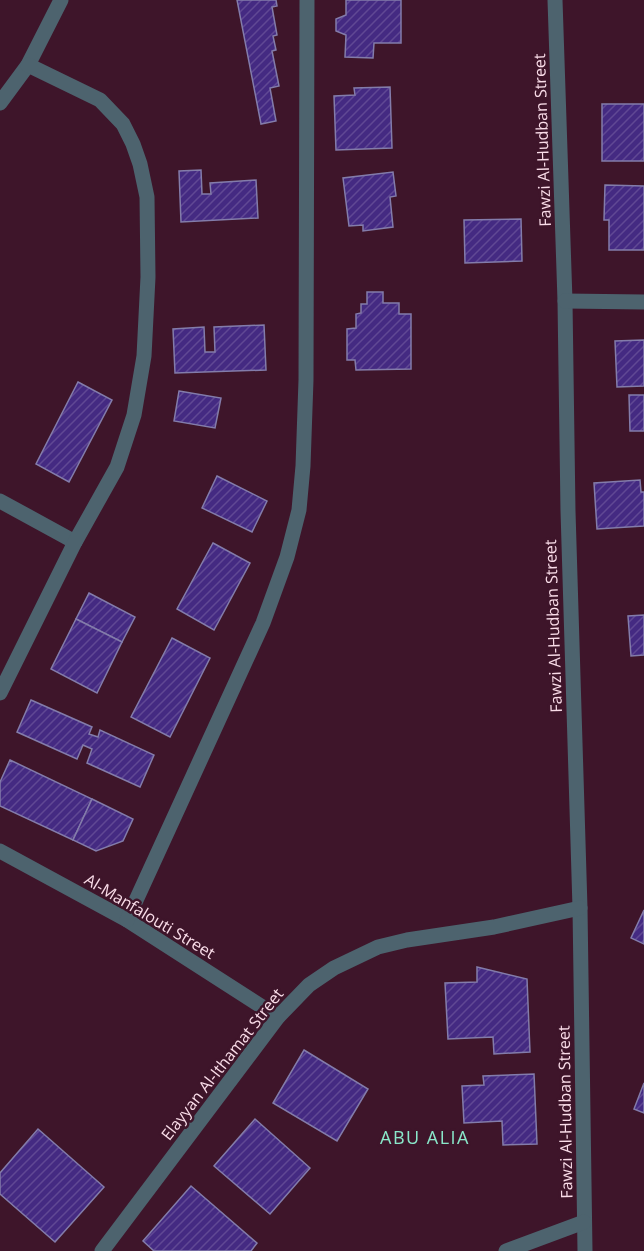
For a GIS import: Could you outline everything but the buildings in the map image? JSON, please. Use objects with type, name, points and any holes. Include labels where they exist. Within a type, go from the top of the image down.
[{"type":"street","points":[[0,103],[28,65],[62,0]]},
{"type":"street","points":[[127,920],[263,623],[287,557],[299,510],[306,380],[307,0]]},
{"type":"street","name":"Fawzi Al-Hudban Street","points":[[555,0],[580,908],[585,1251]]},
{"type":"street","points":[[0,693],[75,542],[117,467],[134,415],[144,356],[148,277],[147,197],[140,164],[123,124],[100,99],[28,65]]},
{"type":"street","points":[[565,301],[644,302]]},
{"type":"street","points":[[0,501],[75,542]]},
{"type":"street","name":"Al-Manfalouti Street","points":[[0,851],[127,920],[278,1017]]},
{"type":"street","name":"Elayyan Al-Ithamat Street","points":[[102,1251],[278,1017],[309,985],[333,968],[378,947],[407,940],[494,927],[580,908]]},
{"type":"street","points":[[506,1251],[584,1222]]},
{"type":"district","name":"ABU ALIA","points":[[425,1138]]}]
